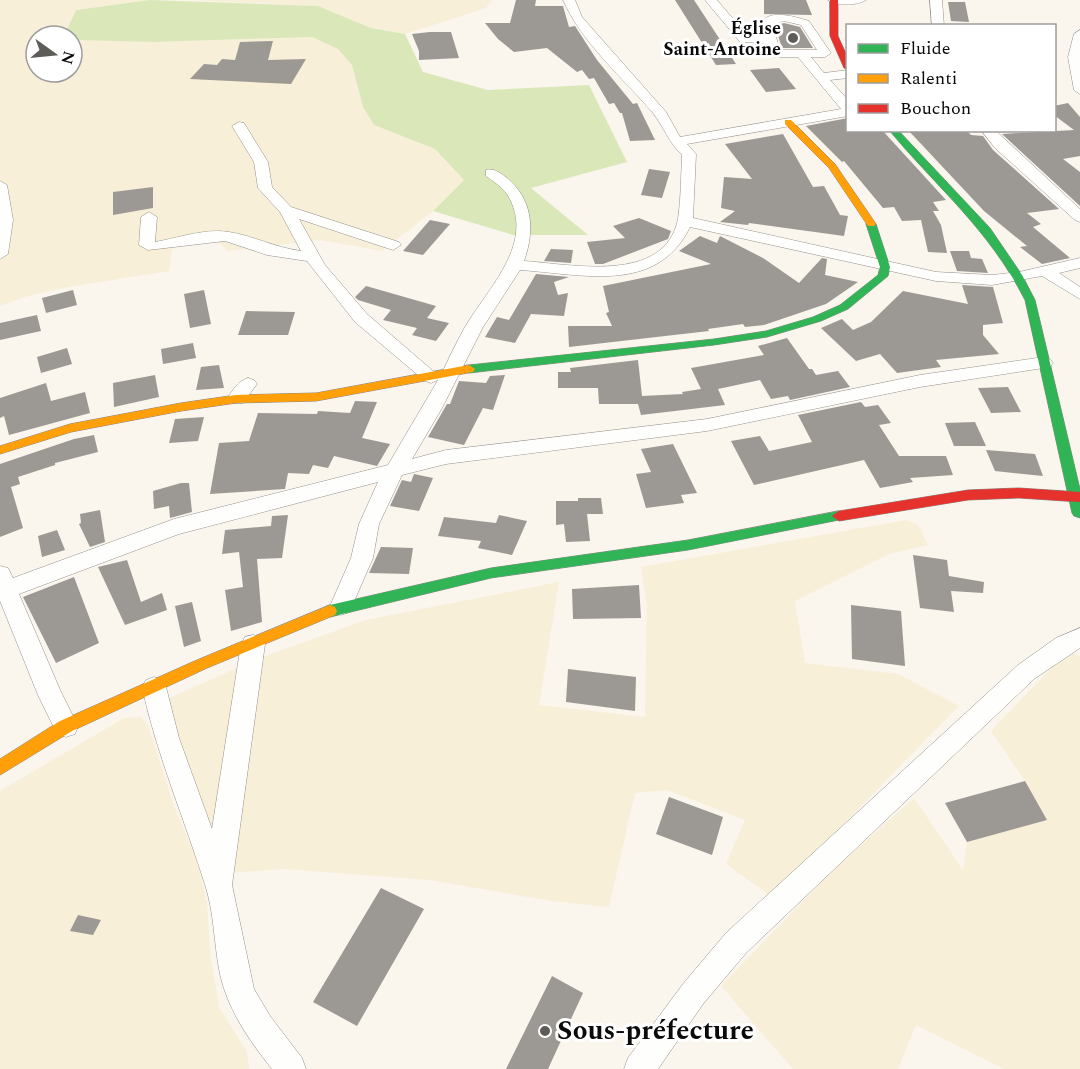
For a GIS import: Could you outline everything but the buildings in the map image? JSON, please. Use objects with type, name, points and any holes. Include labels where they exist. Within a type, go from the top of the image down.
[{"type":"street","points":[[515,266],[608,271],[636,269],[656,260],[672,246],[685,221],[691,165],[689,154],[676,142],[661,115],[577,18],[569,0]]},
{"type":"street","points":[[711,0],[744,39],[770,39]]},
{"type":"street","points":[[846,64],[833,39],[831,19],[834,0],[860,0]]},
{"type":"street","points":[[936,0],[938,24]]},
{"type":"street","points":[[784,18],[806,23],[817,38],[825,53],[776,54],[766,24],[768,20],[784,18]]},
{"type":"street","points":[[1080,34],[1074,57],[1080,90]]},
{"type":"street","points":[[817,38],[833,39]]},
{"type":"street","points":[[802,54],[846,108]]},
{"type":"street","points":[[820,77],[846,74]]},
{"type":"street","points":[[676,142],[846,110]]},
{"type":"street","points":[[0,450],[70,428],[128,416],[236,399],[316,397],[538,360],[714,342],[767,334],[817,319],[844,307],[882,276],[885,267],[870,220],[832,166],[788,122]]},
{"type":"street","points":[[239,126],[261,162],[265,189],[286,210],[312,257],[362,318],[440,375]]},
{"type":"street","points":[[895,132],[931,172],[996,236],[1022,279],[1030,300],[1078,496],[1080,516]]},
{"type":"street","points":[[989,132],[1000,145],[1080,217]]},
{"type":"street","points":[[341,606],[362,558],[369,524],[394,470],[433,408],[440,375],[515,266],[522,245],[524,224],[520,206],[512,190],[491,173]]},
{"type":"street","points":[[0,185],[7,212],[2,244]]},
{"type":"street","points":[[286,210],[393,245]]},
{"type":"street","points":[[149,217],[147,245],[154,248],[212,236],[227,236],[273,252],[312,257]]},
{"type":"street","points":[[685,221],[885,267],[979,280],[1022,279],[1080,263]]},
{"type":"street","points":[[1045,271],[1080,294]]},
{"type":"street","points":[[66,726],[50,695],[3,585],[174,527],[446,457],[707,425],[920,381],[1044,363]]},
{"type":"street","points":[[236,399],[248,384]]},
{"type":"street","points":[[0,768],[66,726],[201,664],[341,606],[491,573],[688,545],[902,504],[968,495],[1019,493],[1078,496]]},
{"type":"street","points":[[639,1069],[693,994],[736,943],[1026,672],[1064,645],[1080,637]]},
{"type":"street","points":[[220,888],[222,847],[253,644]]},
{"type":"street","points":[[154,687],[167,738],[192,817],[220,888],[227,916],[236,983],[247,1007],[291,1069]]},
{"type":"shaded area","points":[[0,0],[150,0],[76,10],[70,24],[24,24],[24,84],[84,84],[84,40],[154,42],[312,37],[338,49],[352,65],[363,107],[374,125],[435,149],[464,180],[433,211],[382,251],[321,240],[229,251],[215,240],[172,247],[169,271],[68,287],[24,297],[0,306]]},
{"type":"shaded area","points":[[188,0],[492,0],[486,8],[405,34],[371,28],[318,6]]},
{"type":"shaded area","points":[[907,520],[918,525],[928,545],[889,554],[795,601],[805,663],[898,674],[959,706],[772,897],[726,864],[745,820],[667,790],[635,793],[609,907],[552,901],[430,880],[284,869],[229,873],[207,825],[165,700],[257,659],[366,620],[559,582],[539,705],[645,717],[647,607],[641,567]]},
{"type":"shaded area","points":[[1072,653],[1080,656],[1080,1069],[1004,1069],[916,1025],[898,1069],[793,1069],[721,986],[830,873],[914,798],[963,870],[967,842],[1046,820],[1025,781],[991,731],[1055,664]]},
{"type":"shaded area","points":[[140,717],[148,725],[174,806],[196,858],[207,903],[210,952],[219,1007],[247,1052],[249,1069],[0,1069],[0,791],[124,718]]},
{"type":"green space","points":[[150,0],[318,6],[371,28],[405,34],[423,72],[488,90],[589,85],[627,162],[531,188],[588,235],[513,235],[433,211],[464,180],[435,149],[374,125],[363,107],[352,65],[338,49],[312,37],[154,42],[84,40],[84,24],[70,24],[76,10]]},
{"type":"traffic: fast","points":[[895,132],[986,230],[1003,252],[1030,300],[1079,513]]},
{"type":"traffic: fast","points":[[469,369],[714,342],[767,334],[817,319],[844,307],[883,276],[885,267],[871,224]]},
{"type":"traffic: fast","points":[[330,611],[491,573],[688,545],[839,516]]},
{"type":"traffic: slow","points":[[788,122],[832,166],[871,224]]},
{"type":"traffic: slow","points":[[0,450],[70,428],[181,407],[236,399],[316,397],[469,369]]},
{"type":"traffic: slow","points":[[0,768],[66,726],[202,664],[330,611]]},
{"type":"traffic: jam","points":[[834,0],[834,36],[846,63]]},
{"type":"traffic: jam","points":[[839,516],[968,495],[1019,493],[1080,497]]},
{"type":"place","name":"Église Saint-Antoine","points":[[793,38]]},
{"type":"place","name":"Sous-préfecture","points":[[545,1031]]}]
